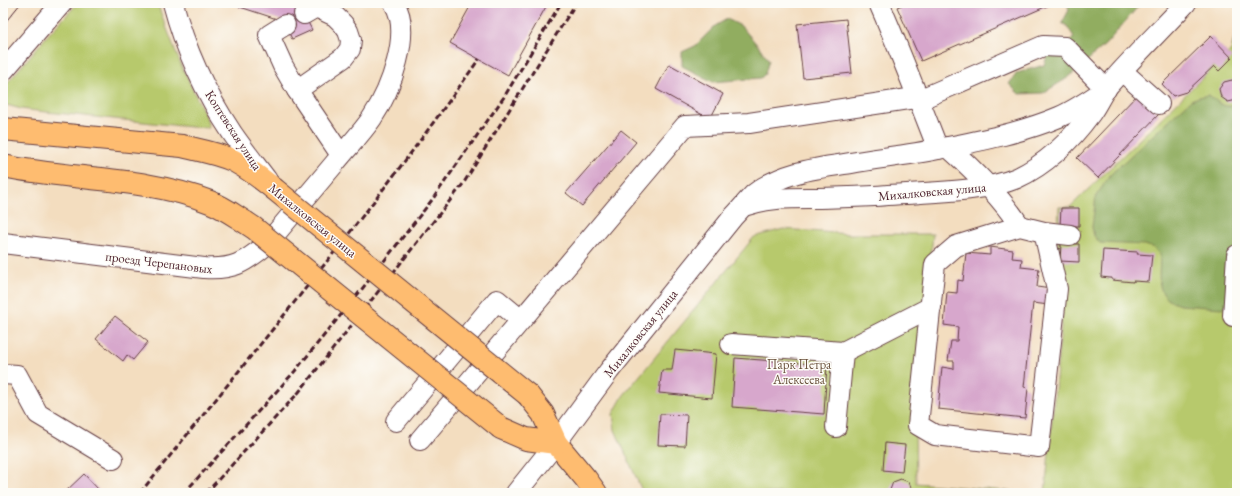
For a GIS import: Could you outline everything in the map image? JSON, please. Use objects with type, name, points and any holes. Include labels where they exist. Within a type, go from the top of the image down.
[{"type":"main road","name":"Михалковская улица","points":[[3,129],[182,146],[209,152],[232,160],[273,188],[528,395],[542,414],[556,443]]},
{"type":"main road","points":[[3,166],[27,171],[147,185],[188,194],[211,202],[245,222],[501,428],[526,439],[556,443],[586,478],[596,493]]},
{"type":"street","points":[[3,71],[62,3]]},
{"type":"street","name":"Коптевская улица","points":[[173,3],[187,46],[212,100],[233,134],[273,188]]},
{"type":"street","points":[[879,3],[905,64],[917,98],[943,148],[972,169],[989,186],[1020,226]]},
{"type":"street","name":"Михалковская улица","points":[[743,206],[779,198],[859,197],[958,190],[989,186],[1016,178],[1036,167],[1054,154],[1068,140],[1092,112],[1106,89],[1186,3]]},
{"type":"street","name":"проезд Черепановых","points":[[3,243],[222,269],[239,264],[253,256],[266,245],[372,118],[392,78],[399,51],[401,34],[400,17],[397,4]]},
{"type":"street","points":[[297,90],[343,58],[350,49],[351,40],[344,24],[336,16],[316,7],[304,14]]},
{"type":"street","points":[[285,25],[269,35],[283,66],[297,90],[341,155]]},
{"type":"street","points":[[420,440],[685,126],[749,123],[928,96],[962,83],[1043,46],[1065,47],[1106,89]]},
{"type":"street","points":[[1122,71],[1159,104]]},
{"type":"street","name":"Михалковская улица","points":[[556,443],[614,365],[754,194],[770,184],[790,175],[819,168],[943,148],[994,137],[1038,125],[1060,116],[1106,89]]},
{"type":"street","points":[[1044,232],[1057,289],[1039,447],[935,436],[918,425],[935,264],[956,246],[1020,226],[1044,232],[1070,234]]},
{"type":"street","points":[[1233,316],[1237,255]]},
{"type":"street","points":[[396,421],[496,300],[521,320]]},
{"type":"street","points":[[731,344],[842,352],[931,307]]},
{"type":"street","points":[[836,427],[842,352]]},
{"type":"street","points":[[448,358],[473,378]]},
{"type":"street","points":[[3,374],[17,376],[38,414],[113,459]]},
{"type":"street","points":[[516,493],[556,443]]},
{"type":"green space","points":[[78,3],[157,3],[181,65],[206,117],[209,128],[37,111],[21,109],[3,104],[3,88],[48,35]]},
{"type":"green space","points":[[1067,3],[1141,3],[1106,44],[1069,77],[1043,93],[1019,94],[1009,84],[1017,73],[1044,65],[1049,51],[1065,48],[1074,37],[1067,26],[1062,23],[1069,10]]},
{"type":"green space","points":[[727,19],[741,26],[769,60],[765,74],[761,78],[713,82],[682,66],[682,52],[695,46],[715,26]]},
{"type":"green space","points":[[1237,27],[1237,493],[1045,493],[1065,285],[1057,265],[1059,207],[1070,207],[1231,50]]},
{"type":"green space","points":[[1209,95],[1225,106],[1237,105],[1237,309],[1180,305],[1171,301],[1165,297],[1160,285],[1160,255],[1154,248],[1145,245],[1100,243],[1094,236],[1092,227],[1096,196],[1111,174],[1191,100]]},
{"type":"green space","name":"Парк Петра Алексеева","points":[[783,229],[849,234],[933,234],[915,427],[916,483],[1030,493],[643,493],[615,430],[613,414],[623,396],[754,237]]},
{"type":"building","points":[[238,3],[298,3],[312,30],[292,39],[283,21],[237,6]]},
{"type":"building","points":[[472,3],[548,3],[508,75],[450,43]]},
{"type":"building","points":[[907,3],[1054,3],[921,61],[897,7]]},
{"type":"building","points":[[846,19],[852,73],[803,78],[797,24]]},
{"type":"building","points":[[1211,36],[1232,58],[1219,71],[1214,66],[1186,92],[1173,96],[1162,84]]},
{"type":"building","points":[[669,64],[723,94],[710,119],[656,89]]},
{"type":"building","points":[[1232,80],[1237,83],[1237,100],[1228,102],[1221,97],[1219,89],[1224,82]]},
{"type":"building","points":[[1138,94],[1159,114],[1098,178],[1077,158]]},
{"type":"building","points":[[621,130],[636,142],[582,206],[566,193]]},
{"type":"building","points":[[1061,208],[1079,208],[1079,226],[1060,226]]},
{"type":"building","points":[[1061,244],[1079,244],[1079,262],[1060,261]]},
{"type":"building","points":[[990,247],[1013,250],[1012,258],[1022,259],[1021,267],[1039,269],[1037,287],[1051,289],[1049,305],[1033,303],[1024,387],[1028,388],[1025,418],[938,409],[942,367],[954,369],[954,361],[948,361],[951,341],[957,341],[958,327],[944,325],[947,292],[957,293],[958,280],[963,281],[966,253],[990,255]]},
{"type":"building","points":[[1103,250],[1138,252],[1137,254],[1152,255],[1149,282],[1112,280],[1112,278],[1101,277]]},
{"type":"building","points":[[115,316],[148,342],[133,360],[127,355],[123,361],[96,339]]},
{"type":"building","points":[[675,350],[716,354],[712,398],[659,393],[662,370],[672,370]]},
{"type":"building","points":[[735,358],[827,365],[824,414],[732,407]]},
{"type":"building","points":[[660,414],[687,415],[685,446],[658,445]]},
{"type":"building","points":[[885,443],[905,445],[902,472],[883,470]]},
{"type":"building","points":[[84,474],[99,490],[95,493],[64,493]]},
{"type":"building","points":[[901,479],[909,482],[912,490],[911,493],[891,493],[890,490],[893,482]]},
{"type":"tram line","points":[[3,25],[21,3]]},
{"type":"railway","points":[[184,493],[295,371],[432,200],[504,97],[561,3]]},
{"type":"railway","points":[[206,493],[299,392],[463,184],[576,3]]},
{"type":"railway","points":[[140,493],[356,225],[439,115],[479,59]]}]
